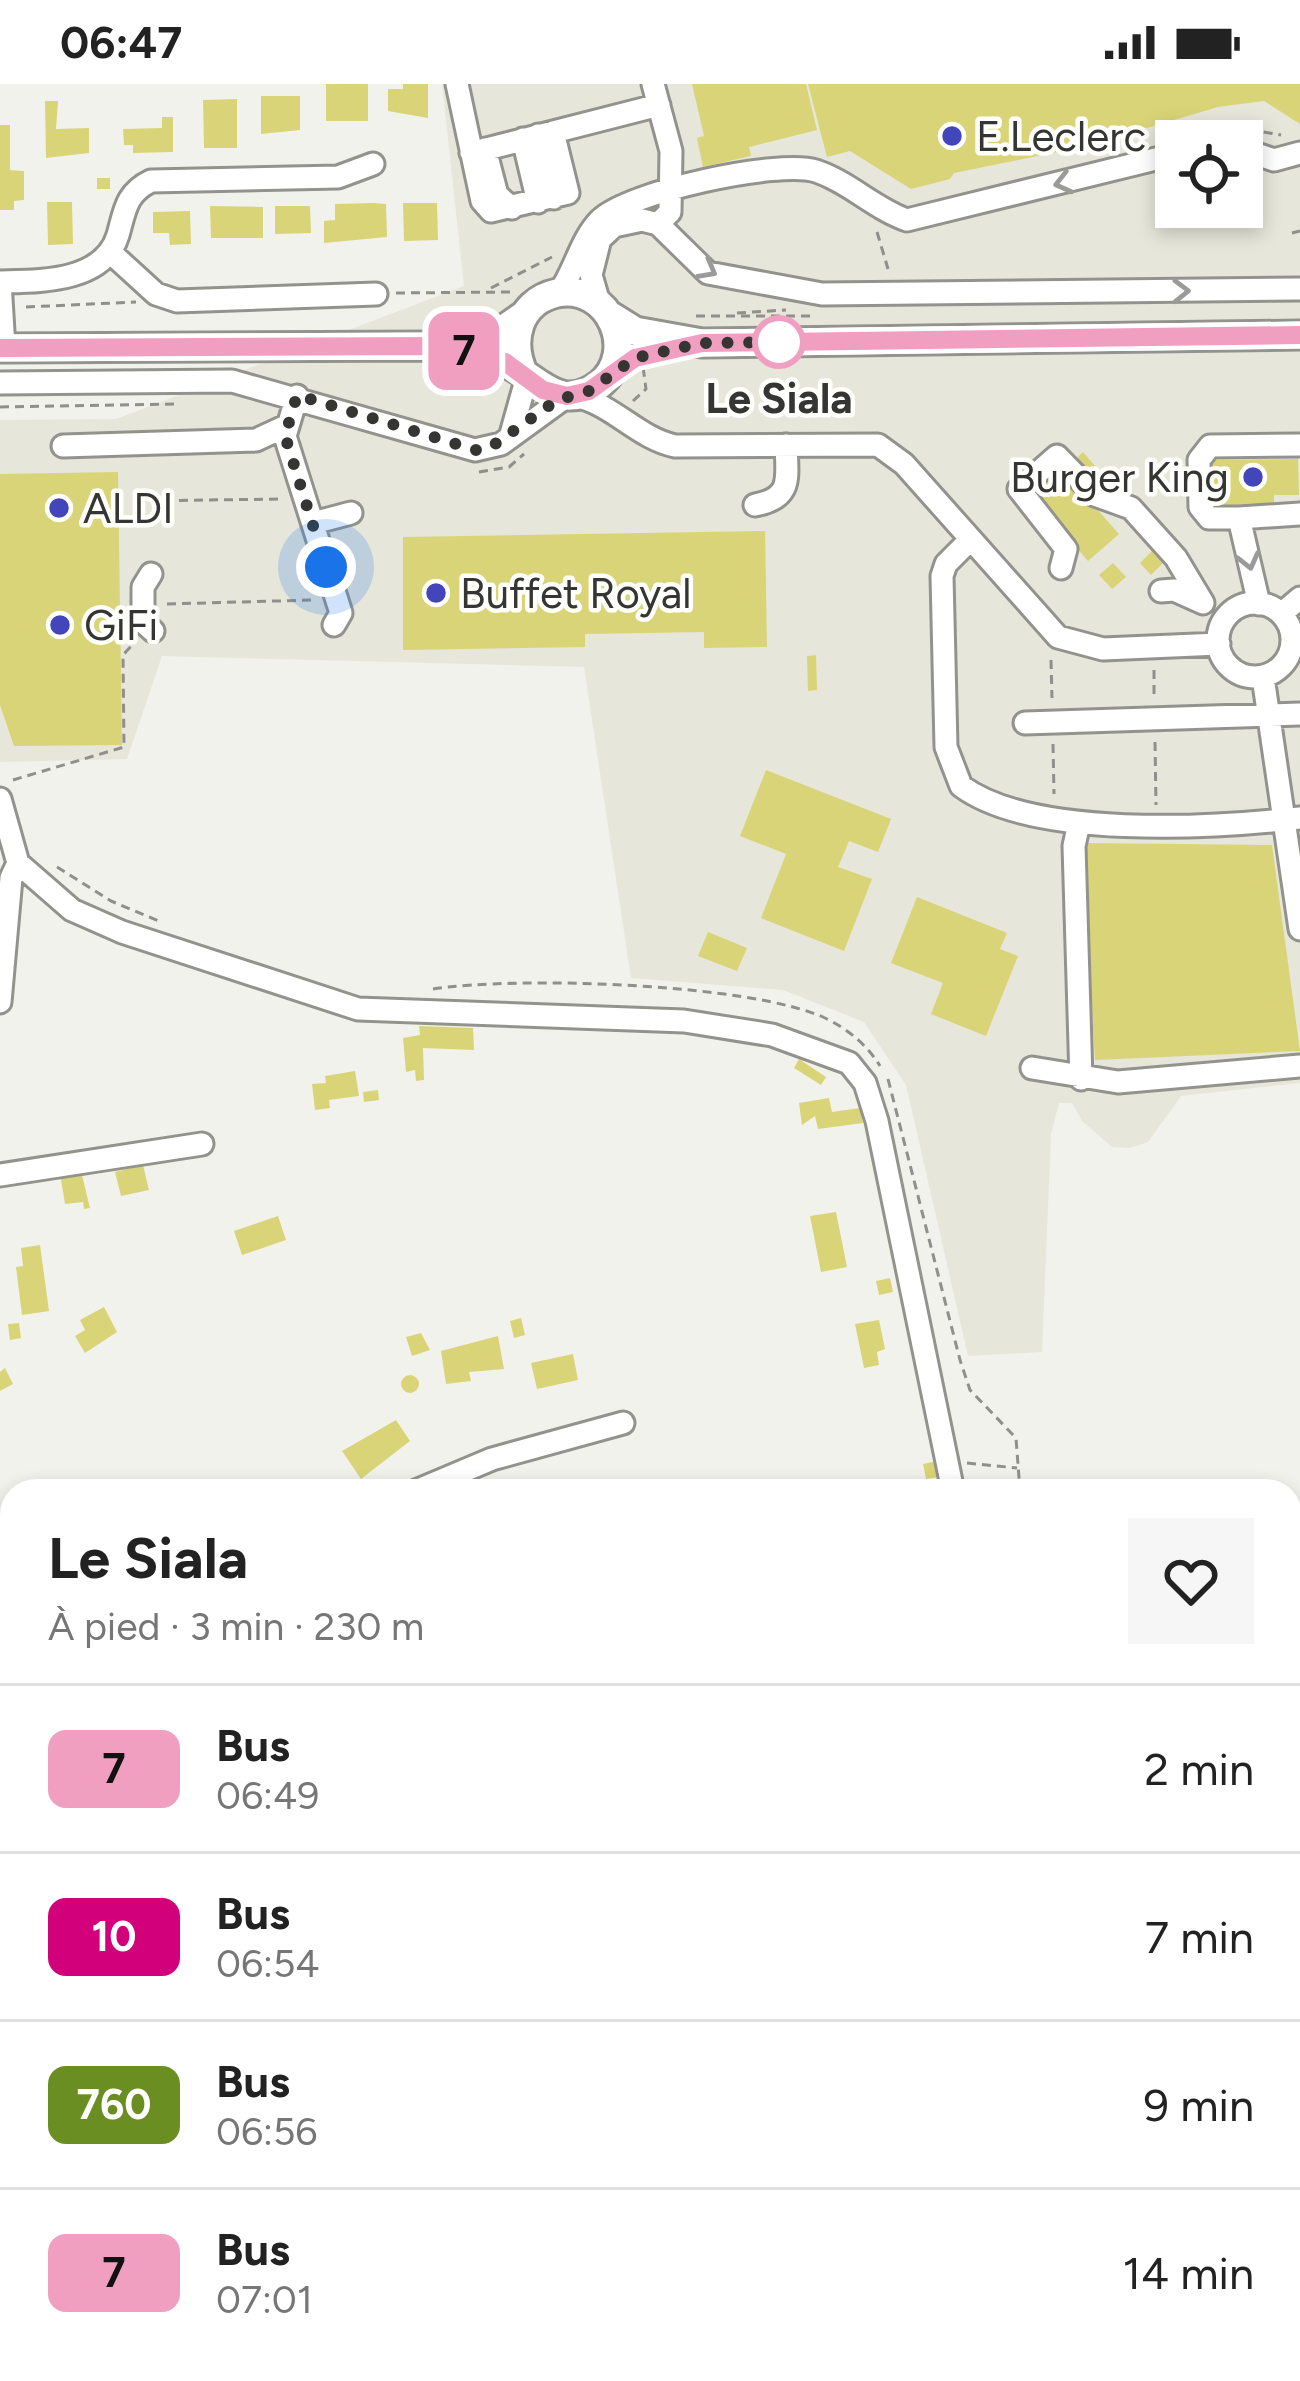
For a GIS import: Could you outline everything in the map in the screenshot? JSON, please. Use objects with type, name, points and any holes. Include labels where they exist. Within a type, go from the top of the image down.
[{"type":"main road","points":[[438,346],[504,329],[559,293],[605,309],[642,333],[702,343],[1300,335]]},
{"type":"main road","points":[[605,309],[619,343],[610,373]]},
{"type":"main road","points":[[524,315],[515,344],[526,375]]},
{"type":"main road","points":[[2,348],[438,346],[505,362],[543,390],[570,396],[642,356],[702,343]]},
{"type":"street","points":[[478,151],[656,94],[663,194],[656,223]]},
{"type":"street","points":[[463,96],[478,151],[497,195],[532,203],[565,196],[568,189],[531,137]]},
{"type":"street","points":[[531,137],[532,203]]},
{"type":"street","points":[[1263,155],[1274,160],[1293,145]]},
{"type":"street","points":[[559,293],[603,217],[663,194],[796,167],[825,175],[912,219],[1155,159]]},
{"type":"street","points":[[2,348],[1,282],[67,276],[110,252],[128,201],[152,181],[338,177],[373,164]]},
{"type":"street","points":[[605,309],[591,263],[599,239],[622,223],[656,223],[708,273],[822,294],[1300,289]]},
{"type":"street","points":[[110,252],[156,294],[203,303],[376,294]]},
{"type":"street","points":[[610,373],[615,395],[645,433]]},
{"type":"street","points":[[511,435],[526,375]]},
{"type":"street","points":[[0,383],[232,381],[297,395],[476,450],[500,444],[570,396],[606,407],[675,446],[867,444],[887,450],[1048,630],[1072,643],[1103,649],[1219,644]]},
{"type":"street","points":[[297,395],[286,426],[284,454],[321,569],[341,613],[334,626]]},
{"type":"street","points":[[63,446],[256,440],[286,426]]},
{"type":"street","points":[[755,505],[782,496],[788,486],[786,445]]},
{"type":"street","points":[[1300,445],[1210,446],[1198,460],[1200,507],[1209,518],[1300,514]]},
{"type":"street","points":[[1061,568],[1066,548],[1019,489],[1057,456],[1095,495],[1131,508],[1176,558],[1203,603]]},
{"type":"street","points":[[305,509],[351,513]]},
{"type":"street","points":[[1239,518],[1259,604]]},
{"type":"street","points":[[970,540],[942,576],[945,728],[952,771],[961,786],[994,804],[1079,823],[1293,819]]},
{"type":"street","points":[[150,629],[143,604],[145,579],[152,574]]},
{"type":"street","points":[[1161,591],[1174,590],[1226,619]]},
{"type":"street","points":[[1281,614],[1300,598]]},
{"type":"street","points":[[1259,604],[1281,614],[1296,640],[1281,667],[1263,676],[1239,674],[1222,656],[1219,644],[1226,619],[1240,607],[1259,604]]},
{"type":"street","points":[[1263,676],[1293,819],[1300,929]]},
{"type":"street","points":[[1025,723],[1300,713]]},
{"type":"street","points":[[0,799],[18,863],[61,902],[95,922],[339,1004],[391,1013],[684,1021],[772,1035],[849,1063],[866,1083],[877,1120],[951,1479]]},
{"type":"street","points":[[1079,823],[1074,846],[1081,1079]]},
{"type":"street","points":[[0,1002],[11,878],[18,863]]},
{"type":"street","points":[[1032,1068],[1118,1082],[1300,1066]]},
{"type":"street","points":[[0,1175],[202,1144]]},
{"type":"street","points":[[445,1479],[492,1460],[623,1423]]},
{"type":"path","points":[[1263,138],[1293,145]]},
{"type":"path","points":[[873,216],[888,270]]},
{"type":"path","points":[[1292,233],[1300,231]]},
{"type":"path","points":[[376,294],[489,289],[553,256]]},
{"type":"path","points":[[3,308],[133,304],[156,294]]},
{"type":"path","points":[[632,402],[646,389],[643,362]]},
{"type":"path","points":[[0,407],[188,404]]},
{"type":"path","points":[[134,501],[305,509]]},
{"type":"path","points":[[143,604],[337,600]]},
{"type":"path","points":[[0,784],[124,747],[123,655],[150,629]]},
{"type":"path","points":[[1154,668],[1157,824]]},
{"type":"path","points":[[54,865],[111,901],[170,925]]},
{"type":"path","points":[[417,991],[484,981],[618,987],[753,1000],[821,1016],[843,1028],[872,1054],[893,1090],[964,1375],[970,1390],[1016,1438],[1019,1479]]},
{"type":"path","points":[[948,1460],[1019,1468]]},
{"type":"shaded area","points":[[442,84],[1300,84],[1300,1083],[1181,1096],[1148,1142],[1130,1148],[1112,1147],[1082,1121],[1072,1103],[1059,1103],[1051,1134],[1042,1352],[968,1356],[906,1085],[864,1022],[783,990],[631,978],[584,667],[162,656],[127,759],[0,762],[0,420],[116,419],[464,286]]},
{"type":"building","points":[[326,84],[368,84],[368,121],[326,121]]},
{"type":"building","points":[[403,84],[428,84],[428,118],[388,111],[388,89],[403,89]]},
{"type":"building","points":[[692,84],[806,84],[817,130],[749,147],[751,156],[703,167],[697,138],[704,136]]},
{"type":"building","name":"E.Leclerc","points":[[808,84],[1300,84],[1300,124],[1264,101],[1218,107],[1174,120],[1155,120],[1155,126],[1106,140],[1094,133],[1074,138],[1067,150],[954,173],[950,179],[911,189],[850,151],[827,157]]},
{"type":"building","points":[[261,96],[300,96],[300,130],[261,134]]},
{"type":"building","points":[[237,99],[237,148],[204,148],[203,100]]},
{"type":"building","points":[[45,101],[58,101],[56,129],[89,128],[89,153],[46,158]]},
{"type":"building","points":[[162,117],[173,117],[173,152],[133,153],[133,145],[124,145],[123,129],[162,128]]},
{"type":"building","points":[[0,125],[10,125],[10,170],[24,171],[24,200],[14,201],[14,210],[0,210]]},
{"type":"building","points":[[97,178],[110,178],[110,189],[97,189]]},
{"type":"building","points":[[47,202],[72,202],[73,244],[48,245]]},
{"type":"building","points":[[403,203],[437,203],[438,240],[404,241]]},
{"type":"building","points":[[335,204],[386,204],[387,237],[324,243],[324,221],[335,220]]},
{"type":"building","points":[[210,206],[263,207],[263,238],[211,238]]},
{"type":"building","points":[[275,206],[310,206],[311,233],[275,234]]},
{"type":"building","points":[[190,211],[191,244],[170,245],[169,233],[153,233],[153,212]]},
{"type":"building","points":[[1083,452],[1095,466],[1086,473],[1075,460]]},
{"type":"building","name":"Burger King","points":[[1298,459],[1299,495],[1274,495],[1274,505],[1208,506],[1208,460]]},
{"type":"building","points":[[1056,463],[1119,534],[1088,561],[1026,489]]},
{"type":"building","name":"GiFi","points":[[118,472],[122,745],[14,746],[0,705],[0,474]]},
{"type":"building","points":[[765,531],[767,647],[704,648],[704,632],[585,634],[585,647],[403,650],[403,537]]},
{"type":"building","points":[[1154,549],[1165,561],[1151,575],[1140,563]]},
{"type":"building","points":[[1113,563],[1126,577],[1112,589],[1099,575]]},
{"type":"building","points":[[816,655],[817,690],[808,691],[807,656]]},
{"type":"building","points":[[766,770],[891,819],[878,852],[849,841],[838,867],[872,879],[844,951],[761,918],[786,854],[740,836]]},
{"type":"building","points":[[1082,843],[1272,845],[1300,1051],[1095,1060]]},
{"type":"building","points":[[917,897],[1007,933],[1000,949],[1018,956],[986,1036],[931,1014],[943,983],[891,963]]},
{"type":"building","points":[[708,932],[747,948],[737,971],[698,956]]},
{"type":"building","points":[[419,1026],[473,1028],[474,1050],[423,1048],[424,1080],[416,1081],[415,1070],[406,1072],[403,1038],[420,1035]]},
{"type":"building","points":[[799,1059],[826,1077],[821,1085],[794,1068]]},
{"type":"building","points":[[355,1071],[359,1096],[329,1100],[330,1108],[315,1110],[312,1084],[326,1083],[325,1076]]},
{"type":"building","points":[[378,1090],[379,1100],[364,1102],[363,1092]]},
{"type":"building","points":[[829,1098],[832,1112],[860,1108],[863,1123],[818,1129],[815,1116],[802,1125],[799,1103]]},
{"type":"building","points":[[143,1165],[149,1190],[121,1196],[115,1172]]},
{"type":"building","points":[[81,1171],[90,1208],[84,1209],[83,1202],[65,1204],[60,1174]]},
{"type":"building","points":[[836,1212],[847,1267],[821,1272],[810,1216]]},
{"type":"building","points":[[278,1216],[286,1240],[242,1255],[234,1231]]},
{"type":"building","points":[[40,1245],[49,1311],[22,1315],[16,1267],[23,1266],[21,1248]]},
{"type":"building","points":[[890,1278],[893,1292],[879,1295],[876,1281]]},
{"type":"building","points":[[104,1307],[117,1332],[85,1353],[75,1336],[85,1330],[80,1320]]},
{"type":"building","points":[[521,1318],[525,1335],[514,1338],[510,1321]]},
{"type":"building","points":[[879,1320],[885,1349],[877,1352],[879,1365],[864,1368],[855,1324]]},
{"type":"building","points":[[19,1323],[21,1338],[10,1340],[8,1324]]},
{"type":"building","points":[[421,1333],[430,1350],[412,1356],[406,1337]]},
{"type":"building","points":[[498,1336],[504,1369],[469,1372],[471,1381],[446,1384],[441,1351]]},
{"type":"building","points":[[573,1354],[578,1380],[537,1389],[531,1363]]},
{"type":"building","points":[[5,1368],[13,1384],[0,1391],[0,1372]]},
{"type":"building","points":[[410,1375],[419,1384],[410,1393],[401,1384]]},
{"type":"building","points":[[396,1420],[410,1441],[361,1479],[342,1451]]},
{"type":"building","points":[[937,1461],[938,1477],[926,1479],[923,1464]]},
{"type":"bus line","name":"7","points":[[0,348],[438,346],[505,362],[543,390],[567,396],[589,391],[620,364],[635,358],[702,343],[1300,335]]},
{"type":"place","name":"E.Leclerc","points":[[952,136]]},
{"type":"place","name":"Le Siala","points":[[779,342]]},
{"type":"place","name":"Burger King","points":[[1253,477]]},
{"type":"place","name":"ALDI","points":[[59,508]]},
{"type":"place","name":"Buffet Royal","points":[[436,593]]},
{"type":"place","name":"GiFi","points":[[60,625]]},
{"type":"route","points":[[326,567],[285,436],[297,395],[476,450],[488,449],[557,400],[589,391],[620,364],[635,358],[702,343],[785,342],[779,342]]}]
